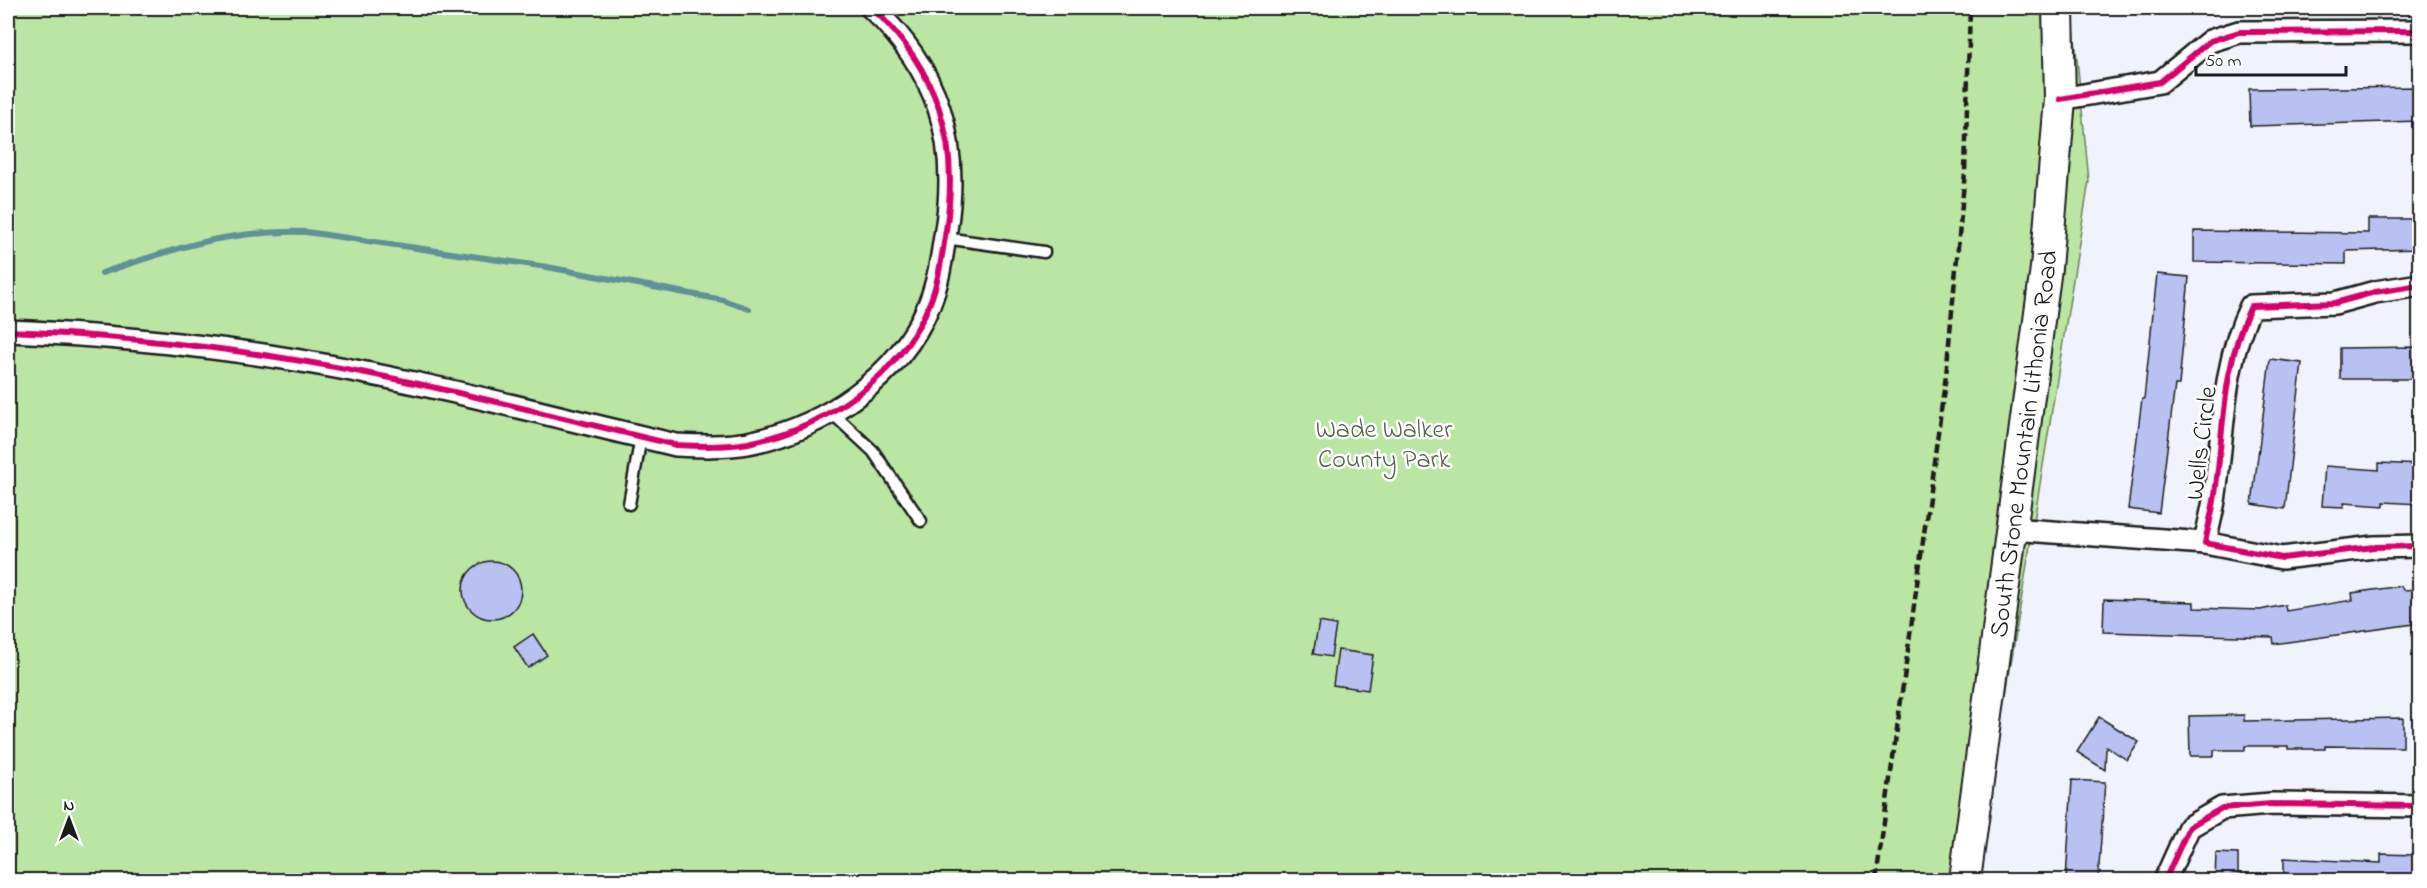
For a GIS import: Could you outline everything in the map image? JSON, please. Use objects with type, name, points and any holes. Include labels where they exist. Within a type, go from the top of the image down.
[{"type":"main road","name":"South Stone Mountain Lithonia Road","points":[[1965,880],[2046,268],[2060,99],[2058,8]]},
{"type":"street","points":[[8,331],[110,337],[288,359],[377,375],[676,445],[717,446],[747,443],[776,436],[831,412],[879,376],[917,330],[929,304],[942,261],[949,213],[950,156],[938,100],[909,48],[872,8]]},
{"type":"street","points":[[2060,99],[2160,82],[2211,41],[2239,32],[2420,31]]},
{"type":"street","name":"Wells Circle","points":[[2205,543],[2215,493],[2217,455],[2231,357],[2250,306],[2335,303],[2375,292],[2420,285]]},
{"type":"street","points":[[2012,529],[2205,543],[2283,558],[2374,547],[2420,546]]},
{"type":"street","points":[[2165,880],[2189,828],[2222,808],[2271,804],[2420,806]]},
{"type":"lane","points":[[945,238],[1044,252]]},
{"type":"lane","points":[[831,412],[873,451],[921,521]]},
{"type":"lane","points":[[629,504],[641,437]]},
{"type":"green space","name":"Wade Walker County Park","points":[[8,8],[2072,8],[2089,181],[1976,880],[8,880]]},
{"type":"building","points":[[2420,87],[2420,121],[2250,126],[2249,89]]},
{"type":"building","points":[[2368,219],[2420,219],[2420,249],[2346,251],[2346,264],[2194,262],[2194,231],[2368,233]]},
{"type":"building","points":[[2157,274],[2189,277],[2179,385],[2175,385],[2159,513],[2128,509],[2142,399],[2144,399]]},
{"type":"building","points":[[2420,347],[2420,379],[2340,379],[2340,348]]},
{"type":"building","points":[[2270,359],[2302,363],[2285,509],[2252,504]]},
{"type":"building","points":[[2379,463],[2420,465],[2420,504],[2384,502],[2384,506],[2344,503],[2344,507],[2322,506],[2325,466],[2379,470]]},
{"type":"building","points":[[486,561],[498,561],[513,569],[521,584],[521,596],[513,611],[498,619],[486,619],[471,611],[463,596],[463,584],[471,569]]},
{"type":"building","points":[[2401,586],[2403,590],[2420,589],[2420,623],[2274,644],[2273,637],[2103,632],[2104,599],[2194,602],[2194,608],[2260,610],[2285,605],[2286,611],[2353,600],[2352,593]]},
{"type":"building","points":[[1319,622],[1336,625],[1331,657],[1313,654]]},
{"type":"building","points":[[533,634],[547,655],[528,668],[514,647]]},
{"type":"building","points":[[1338,650],[1373,655],[1368,690],[1333,685]]},
{"type":"building","points":[[2244,715],[2244,721],[2403,718],[2403,747],[2325,746],[2325,749],[2288,749],[2288,746],[2245,746],[2245,750],[2214,750],[2214,756],[2190,756],[2189,716]]},
{"type":"building","points":[[2099,717],[2139,742],[2127,760],[2106,746],[2105,770],[2077,752]]},
{"type":"building","points":[[2072,780],[2105,782],[2098,880],[2066,880]]},
{"type":"building","points":[[2216,853],[2238,854],[2238,880],[2215,880]]},
{"type":"building","points":[[2381,854],[2416,855],[2416,880],[2284,880],[2284,858],[2381,863]]},
{"type":"waterway","points":[[102,273],[202,242],[251,234],[306,232],[547,267],[723,300],[749,309]]},
{"type":"railway","points":[[1876,880],[1946,375],[1965,172],[1970,8]]},
{"type":"cycle path","points":[[8,331],[149,341],[338,367],[676,445],[730,445],[776,436],[831,412],[856,396],[879,377],[916,331],[929,305],[938,277],[950,197],[950,166],[946,137],[939,109],[928,82],[913,56],[895,32],[872,8]]},
{"type":"cycle path","points":[[2060,99],[2160,82],[2210,41],[2239,32],[2420,31]]},
{"type":"cycle path","points":[[2420,285],[2375,292],[2335,303],[2251,306],[2241,328],[2229,375],[2215,494],[2205,543],[2282,558],[2374,547],[2420,546]]},
{"type":"cycle path","points":[[2165,880],[2189,827],[2222,808],[2271,804],[2420,806]]}]
